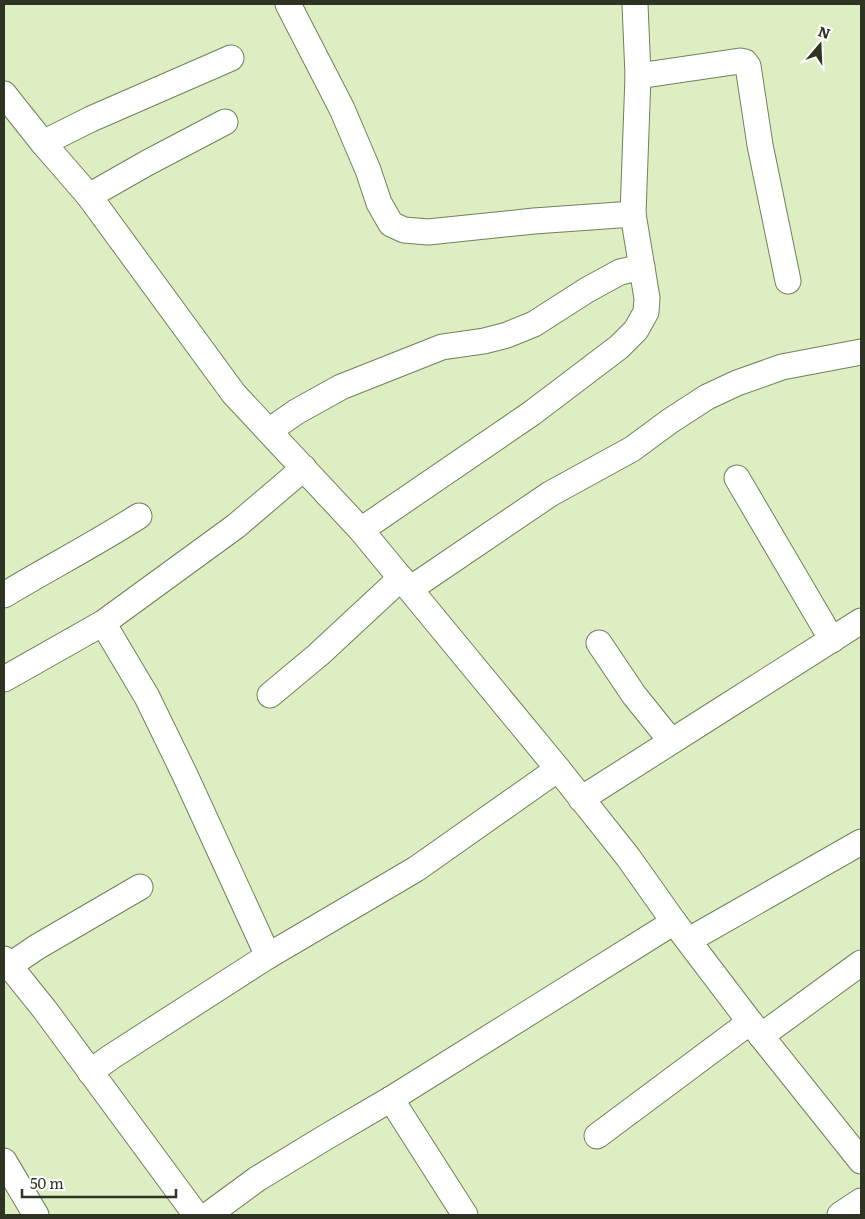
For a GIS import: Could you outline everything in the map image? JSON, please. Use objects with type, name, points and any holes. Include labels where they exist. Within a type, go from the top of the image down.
[{"type":"street","points":[[288,4],[342,109],[368,170],[379,203],[391,224],[404,230],[428,232],[534,221],[634,214]]},
{"type":"street","points":[[361,530],[532,413],[619,347],[636,330],[646,312],[647,298],[634,214],[638,76],[635,4]]},
{"type":"street","points":[[43,143],[91,118],[232,58]]},
{"type":"street","points":[[638,76],[740,61],[745,62],[748,66],[760,145],[788,281]]},
{"type":"street","points":[[4,94],[89,196],[234,394],[361,530],[558,769],[628,857],[681,931],[756,1029],[861,1161]]},
{"type":"street","points":[[89,196],[225,122]]},
{"type":"street","points":[[269,431],[296,412],[341,387],[442,347],[484,341],[507,335],[534,324],[587,290],[620,272],[642,267]]},
{"type":"street","points":[[270,695],[406,584],[550,494],[632,449],[707,397],[737,383],[782,367],[861,352]]},
{"type":"street","points":[[4,679],[103,623],[236,526],[304,468]]},
{"type":"street","points":[[737,478],[832,640]]},
{"type":"street","points":[[4,595],[140,516]]},
{"type":"street","points":[[581,799],[861,621]]},
{"type":"street","points":[[103,623],[147,697],[268,956]]},
{"type":"street","points":[[599,643],[634,695],[671,741]]},
{"type":"street","points":[[90,1072],[268,956],[416,869],[558,769]]},
{"type":"street","points":[[208,1215],[257,1179],[326,1137],[681,931],[861,842]]},
{"type":"street","points":[[140,886],[37,947],[6,962],[45,1010],[196,1215]]},
{"type":"street","points":[[597,1136],[756,1029],[861,963]]},
{"type":"street","points":[[392,1099],[465,1215]]},
{"type":"street","points":[[4,1161],[36,1215]]},
{"type":"street","points":[[840,1215],[861,1201]]}]
